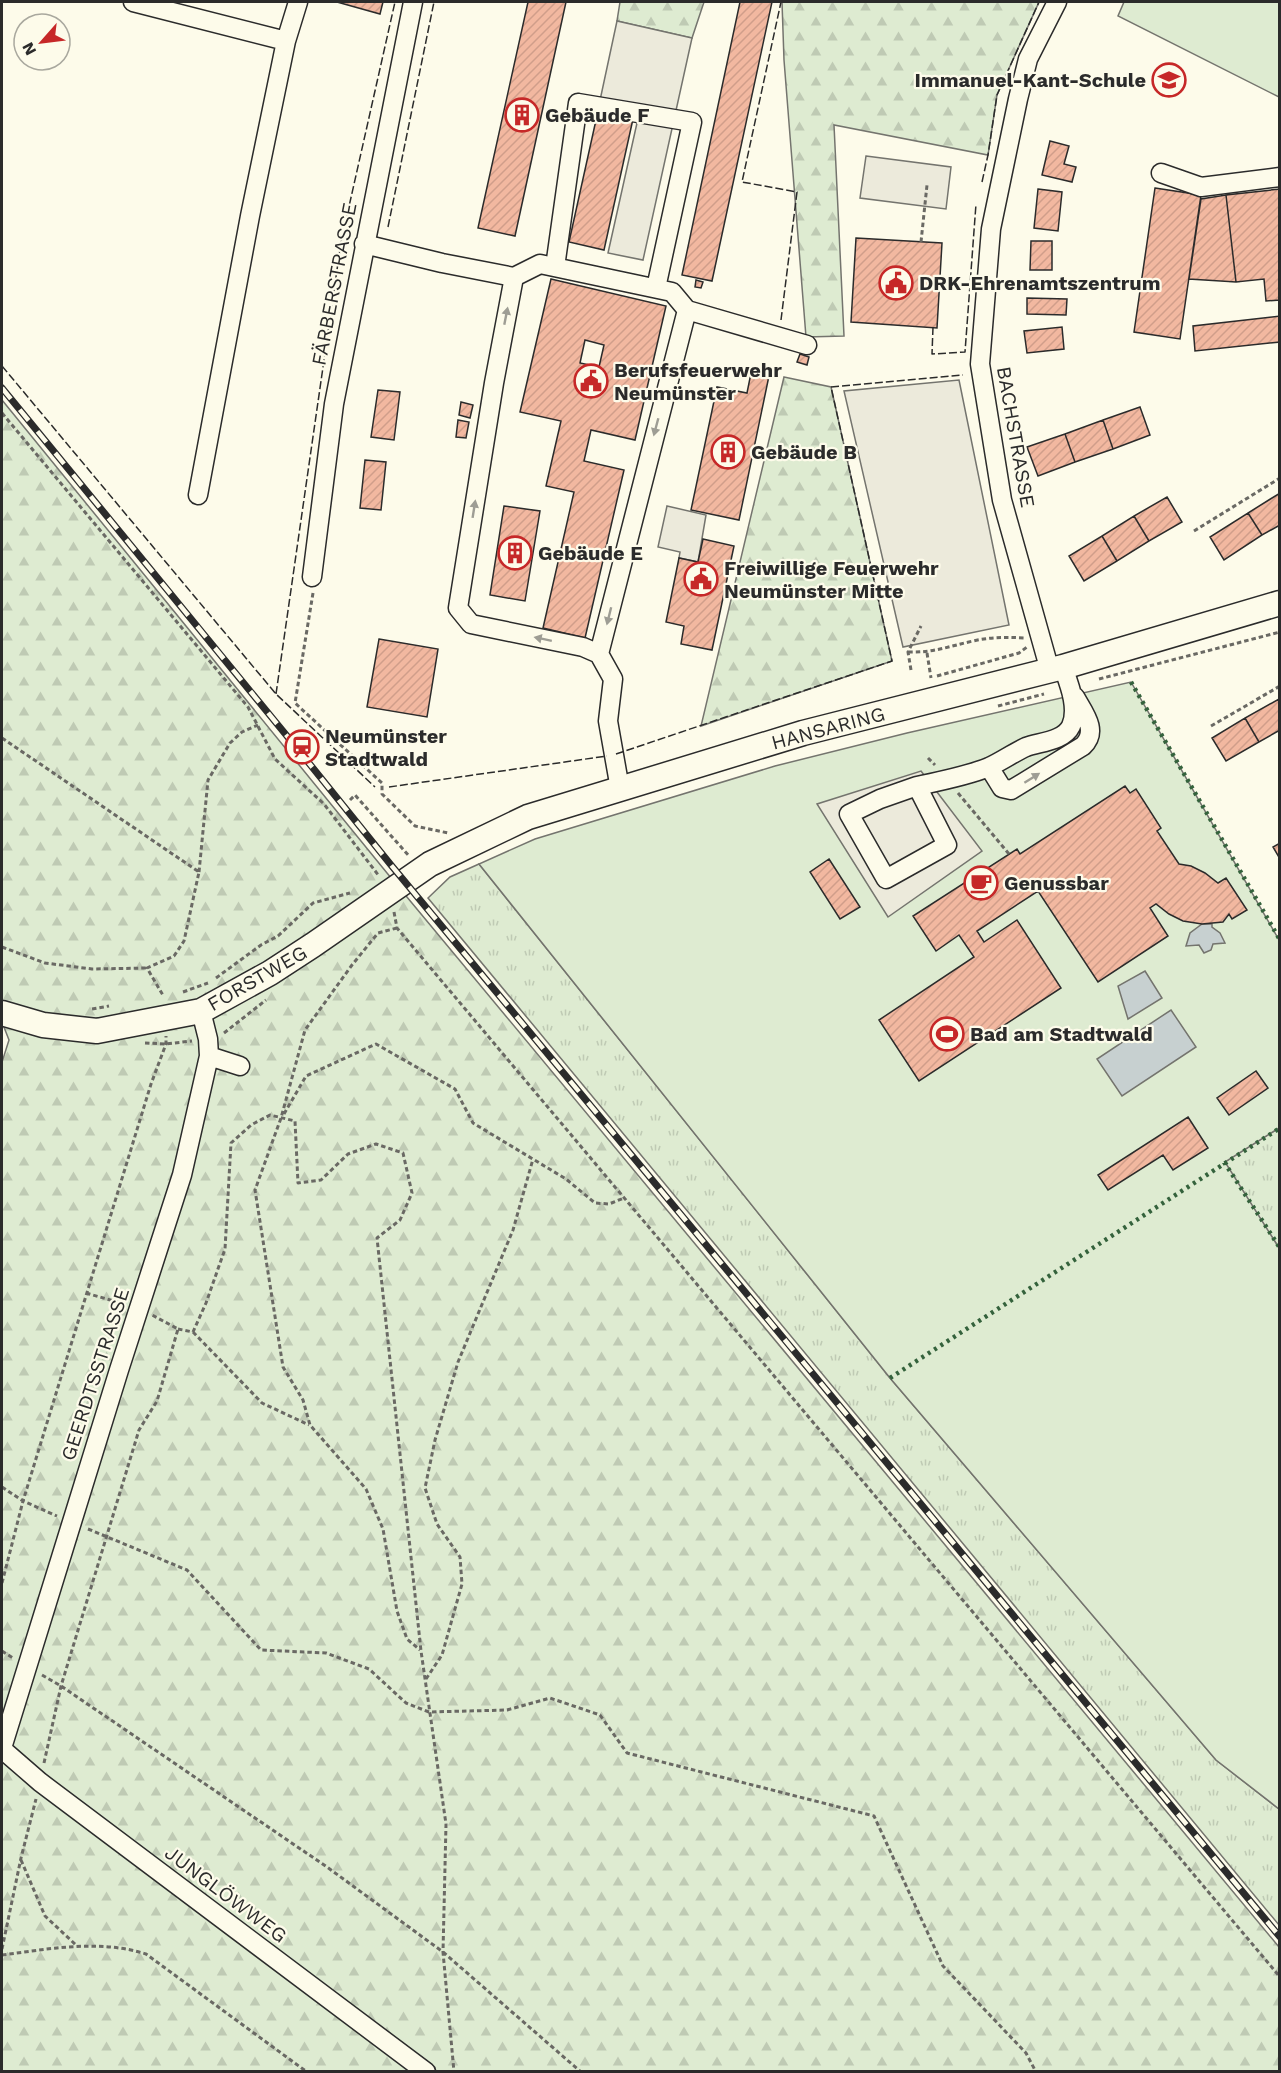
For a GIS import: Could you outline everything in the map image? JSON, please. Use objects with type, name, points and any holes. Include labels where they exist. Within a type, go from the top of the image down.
[{"type":"main road","name":"HANSARING","points":[[391,891],[430,864],[528,817],[803,734],[1061,675],[1280,603]]},
{"type":"main road","name":"FORSTWEG","points":[[2,1013],[43,1026],[97,1031],[201,1011],[270,973],[391,891]]},
{"type":"street","points":[[133,2],[286,41]]},
{"type":"street","points":[[198,495],[250,216],[286,41],[298,2]]},
{"type":"street","name":"FÄRBERSTRASSE","points":[[312,577],[334,404],[413,2]]},
{"type":"street","name":"BACHSTRASSE","points":[[1057,2],[1029,59],[1018,99],[991,229],[980,364],[1002,500],[1042,639],[1061,675]]},
{"type":"street","points":[[555,267],[578,103],[692,122],[656,288]]},
{"type":"street","points":[[1161,173],[1201,187],[1280,177]]},
{"type":"street","points":[[364,244],[514,277],[540,264],[656,288],[672,292],[687,310],[807,345]]},
{"type":"street","points":[[514,277],[494,383],[458,608],[471,624],[583,647],[599,654],[613,679],[608,721],[613,760],[620,789]]},
{"type":"street","points":[[599,654],[687,310]]},
{"type":"street","points":[[917,786],[947,845],[886,879],[849,814],[880,799],[917,786],[989,767],[1027,747],[1058,737],[1069,729],[1074,712],[1061,675]]},
{"type":"street","points":[[989,767],[1002,788],[1011,790],[1028,782],[1088,742],[1091,738],[1090,726],[1061,675]]},
{"type":"street","name":"GEERDTSSTRASSE","points":[[2,1748],[71,1522],[182,1175],[209,1048],[201,1011]]},
{"type":"street","points":[[209,1048],[240,1066]]},
{"type":"street","name":"JUNGLÖWWEG","points":[[2,1748],[40,1782],[426,2072]]},
{"type":"path","points":[[921,242],[927,186]]},
{"type":"path","points":[[2,413],[248,707],[275,759],[324,804],[391,891]]},
{"type":"path","points":[[1194,531],[1280,478]]},
{"type":"path","points":[[312,577],[315,586],[296,703],[382,783],[382,794],[415,826],[454,834]]},
{"type":"path","points":[[911,670],[908,652],[921,626]]},
{"type":"path","points":[[998,706],[1061,675],[1280,632]]},
{"type":"path","points":[[908,652],[927,652],[975,640],[998,637],[1042,639]]},
{"type":"path","points":[[927,652],[932,678]]},
{"type":"path","points":[[1211,726],[1280,686]]},
{"type":"path","points":[[2,947],[45,963],[92,969],[147,968],[174,956],[184,941],[199,872],[208,780],[230,743],[242,732],[258,725]]},
{"type":"path","points":[[2,738],[199,872]]},
{"type":"path","points":[[928,758],[1009,854]]},
{"type":"path","points":[[350,800],[355,795],[409,857]]},
{"type":"path","points":[[385,915],[393,908],[397,928],[1280,1977]]},
{"type":"path","points":[[310,1425],[303,1400],[283,1367],[255,1190],[281,1118],[305,1030],[378,933],[397,928]]},
{"type":"path","points":[[2,1583],[23,1501],[86,1293],[150,1084],[166,1044],[165,999],[147,968]]},
{"type":"path","points":[[144,1043],[209,1048],[272,995]]},
{"type":"path","points":[[281,1118],[306,1076],[376,1044],[455,1089],[474,1123],[566,1179],[595,1203],[609,1204],[624,1198]]},
{"type":"path","points":[[193,1332],[225,1249],[231,1143],[251,1125],[270,1115],[295,1121],[298,1183],[321,1180],[348,1154],[376,1144],[402,1153],[412,1193],[400,1220],[377,1238],[421,1652],[446,1824],[443,1952],[454,2072]]},
{"type":"path","points":[[425,1680],[442,1655],[462,1584],[459,1557],[437,1524],[425,1488],[435,1440],[458,1362],[513,1230],[533,1159]]},
{"type":"path","points":[[86,1293],[139,1309],[178,1329],[193,1332],[262,1403],[310,1425],[366,1489],[383,1529],[397,1611],[406,1639],[421,1652]]},
{"type":"path","points":[[2,1949],[61,1686],[139,1430],[157,1401],[178,1329]]},
{"type":"path","points":[[2,1487],[23,1501],[188,1570],[261,1650],[326,1653],[369,1670],[406,1703],[429,1712],[507,1710],[550,1698],[600,1715],[627,1753],[874,1816],[943,1966],[1026,2053],[1036,2072]]},
{"type":"path","points":[[2,1651],[61,1686],[327,1868],[443,1952],[581,2072]]},
{"type":"path","points":[[21,1858],[45,1916],[76,1946]]},
{"type":"path","points":[[2,1955],[76,1946],[134,1950],[146,1954],[307,2072]]},
{"type":"path","points":[[1138,2072],[1152,2072]]},
{"type":"green space","points":[[620,2],[704,2],[692,38],[617,21]]},
{"type":"green space","points":[[782,2],[1039,2],[997,95],[988,155],[834,125],[844,336],[806,337],[784,60]]},
{"type":"green space","points":[[1124,2],[1279,2],[1279,97],[1118,16]]},
{"type":"green space","points":[[784,377],[831,387],[892,661],[701,726]]},
{"type":"green space","points":[[2,400],[387,873],[1279,1947],[1279,2071],[2,2071],[2,1062],[9,1040],[2,1022]]},
{"type":"green space","name":"Bad am Stadtwald","points":[[1131,682],[1279,940],[1279,1128],[1225,1162],[1279,1248],[1279,1809],[1216,1760],[890,1378],[479,864],[535,839],[775,766],[907,733]]},
{"type":"green space","points":[[479,864],[890,1378],[1216,1760],[1279,1809],[1279,1925],[428,898],[450,877]]},
{"type":"green space","points":[[1279,1128],[1279,1248],[1224,1162]]},
{"type":"shaded area","points":[[617,21],[692,38],[643,260],[608,253],[639,114],[599,105]]},
{"type":"shaded area","points":[[866,156],[951,167],[946,209],[860,198]]},
{"type":"shaded area","points":[[959,380],[1009,625],[903,647],[844,391]]},
{"type":"shaded area","points":[[667,506],[706,515],[698,562],[679,558],[680,552],[658,547]]},
{"type":"shaded area","points":[[921,771],[982,851],[888,917],[817,804]]},
{"type":"shaded area","points":[[1202,924],[1212,924],[1225,943],[1213,944],[1211,950],[1204,953],[1199,945],[1186,946],[1190,933]]},
{"type":"shaded area","points":[[1145,971],[1162,998],[1128,1019],[1118,986]]},
{"type":"shaded area","points":[[1171,1010],[1196,1047],[1122,1096],[1097,1059]]},
{"type":"building","points":[[337,2],[383,2],[380,14]]},
{"type":"building","name":"Gebäude F","points":[[528,2],[566,2],[515,236],[478,228]]},
{"type":"building","points":[[740,2],[772,2],[712,281],[682,275]]},
{"type":"building","points":[[598,111],[633,119],[604,250],[569,242]]},
{"type":"building","points":[[1050,141],[1069,146],[1064,164],[1076,167],[1072,182],[1042,175]]},
{"type":"building","points":[[1155,188],[1201,195],[1180,339],[1134,332]]},
{"type":"building","points":[[1038,189],[1062,192],[1058,231],[1034,228]]},
{"type":"building","points":[[1280,189],[1280,300],[1266,301],[1264,279],[1236,282],[1226,195]]},
{"type":"building","points":[[1226,195],[1236,282],[1189,279],[1201,199]]},
{"type":"building","name":"DRK-Ehrenamtszentrum","points":[[856,238],[942,243],[937,328],[851,322]]},
{"type":"building","points":[[1031,241],[1052,241],[1052,270],[1030,270]]},
{"type":"building","points":[[551,279],[666,306],[635,440],[591,430],[584,461],[624,470],[585,638],[543,628],[574,492],[546,486],[561,421],[520,412]],"holes":[[[585,340],[604,345],[599,367],[580,363]]]},
{"type":"building","points":[[696,280],[703,282],[701,288],[695,287]]},
{"type":"building","points":[[1027,298],[1067,299],[1066,315],[1027,314]]},
{"type":"building","points":[[1280,316],[1280,342],[1195,351],[1193,326]]},
{"type":"building","points":[[1062,327],[1064,349],[1027,353],[1024,331]]},
{"type":"building","points":[[800,354],[809,357],[807,365],[797,362]]},
{"type":"building","name":"Gebäude B","points":[[752,368],[770,371],[739,520],[691,510],[717,387],[747,393]]},
{"type":"building","points":[[378,390],[400,392],[394,440],[371,437]]},
{"type":"building","points":[[461,402],[473,405],[470,418],[459,415]]},
{"type":"building","points":[[1140,407],[1150,435],[1113,449],[1103,420]]},
{"type":"building","points":[[458,420],[469,422],[466,438],[456,437]]},
{"type":"building","points":[[1103,420],[1113,449],[1075,462],[1065,434]]},
{"type":"building","points":[[1065,434],[1075,462],[1038,476],[1027,447]]},
{"type":"building","points":[[365,460],[386,462],[381,510],[360,508]]},
{"type":"building","points":[[1280,493],[1280,525],[1262,535],[1248,513]]},
{"type":"building","points":[[1167,497],[1182,522],[1149,541],[1134,516]]},
{"type":"building","name":"Gebäude E","points":[[504,506],[540,511],[525,601],[490,595]]},
{"type":"building","points":[[1248,513],[1262,535],[1224,560],[1210,537]]},
{"type":"building","points":[[1134,516],[1149,541],[1117,561],[1102,536]]},
{"type":"building","points":[[1102,536],[1117,561],[1084,581],[1069,556]]},
{"type":"building","name":"Freiwillige Feuerwehr Neumünster Mitte","points":[[703,539],[734,546],[712,650],[681,644],[684,626],[666,622],[679,558],[698,562]]},
{"type":"building","points":[[379,639],[438,649],[427,717],[367,707]]},
{"type":"building","points":[[1279,699],[1280,730],[1259,742],[1245,718]]},
{"type":"building","points":[[1245,718],[1259,742],[1226,761],[1212,738]]},
{"type":"building","points":[[1125,786],[1130,793],[1136,789],[1161,828],[1157,831],[1179,864],[1191,866],[1218,883],[1226,878],[1247,910],[1232,919],[1229,914],[1223,922],[1202,924],[1183,921],[1156,904],[1150,908],[1168,936],[1098,982],[1038,891],[977,931],[984,942],[1017,920],[1061,988],[919,1081],[879,1020],[974,957],[959,935],[936,951],[913,916],[1017,849],[1020,854]]},
{"type":"building","points":[[1280,843],[1280,859],[1273,847]]},
{"type":"building","points":[[829,859],[860,907],[840,919],[810,872]]},
{"type":"building","points":[[1256,1071],[1268,1088],[1229,1115],[1217,1098]]},
{"type":"building","points":[[1188,1117],[1208,1148],[1173,1170],[1163,1155],[1108,1190],[1098,1175]]},
{"type":"railway","points":[[2,388],[391,865],[1280,1937]]},
{"type":"hedge","points":[[1131,682],[1280,940]]},
{"type":"hedge","points":[[890,1378],[1280,1128]]},
{"type":"hedge","points":[[1224,1162],[1280,1248]]},
{"type":"fence","points":[[276,694],[341,242],[395,2]]},
{"type":"fence","points":[[388,227],[434,2]]},
{"type":"fence","points":[[781,2],[742,182],[797,192],[781,320]]},
{"type":"fence","points":[[982,182],[997,95],[1039,2]]},
{"type":"fence","points":[[933,327],[932,354],[965,352],[976,204]]},
{"type":"fence","points":[[2,366],[276,694],[375,787]]},
{"type":"fence","points":[[616,754],[892,661],[831,387],[963,375]]},
{"type":"fence","points":[[389,787],[607,756]]},
{"type":"place","name":"Immanuel-Kant-Schule","points":[[1169,80]]},
{"type":"place","name":"Gebäude F","points":[[522,115]]},
{"type":"place","name":"DRK-Ehrenamtszentrum","points":[[896,283]]},
{"type":"place","name":"Berufsfeuerwehr Neumünster","points":[[591,381]]},
{"type":"place","name":"Gebäude B","points":[[728,452]]},
{"type":"place","name":"Gebäude E","points":[[515,553]]},
{"type":"place","name":"Freiwillige Feuerwehr Neumünster Mitte","points":[[701,579]]},
{"type":"place","name":"Neumünster Stadtwald","points":[[302,747]]},
{"type":"place","name":"Genussbar","points":[[981,883]]},
{"type":"place","name":"Bad am Stadtwald","points":[[947,1034]]}]
